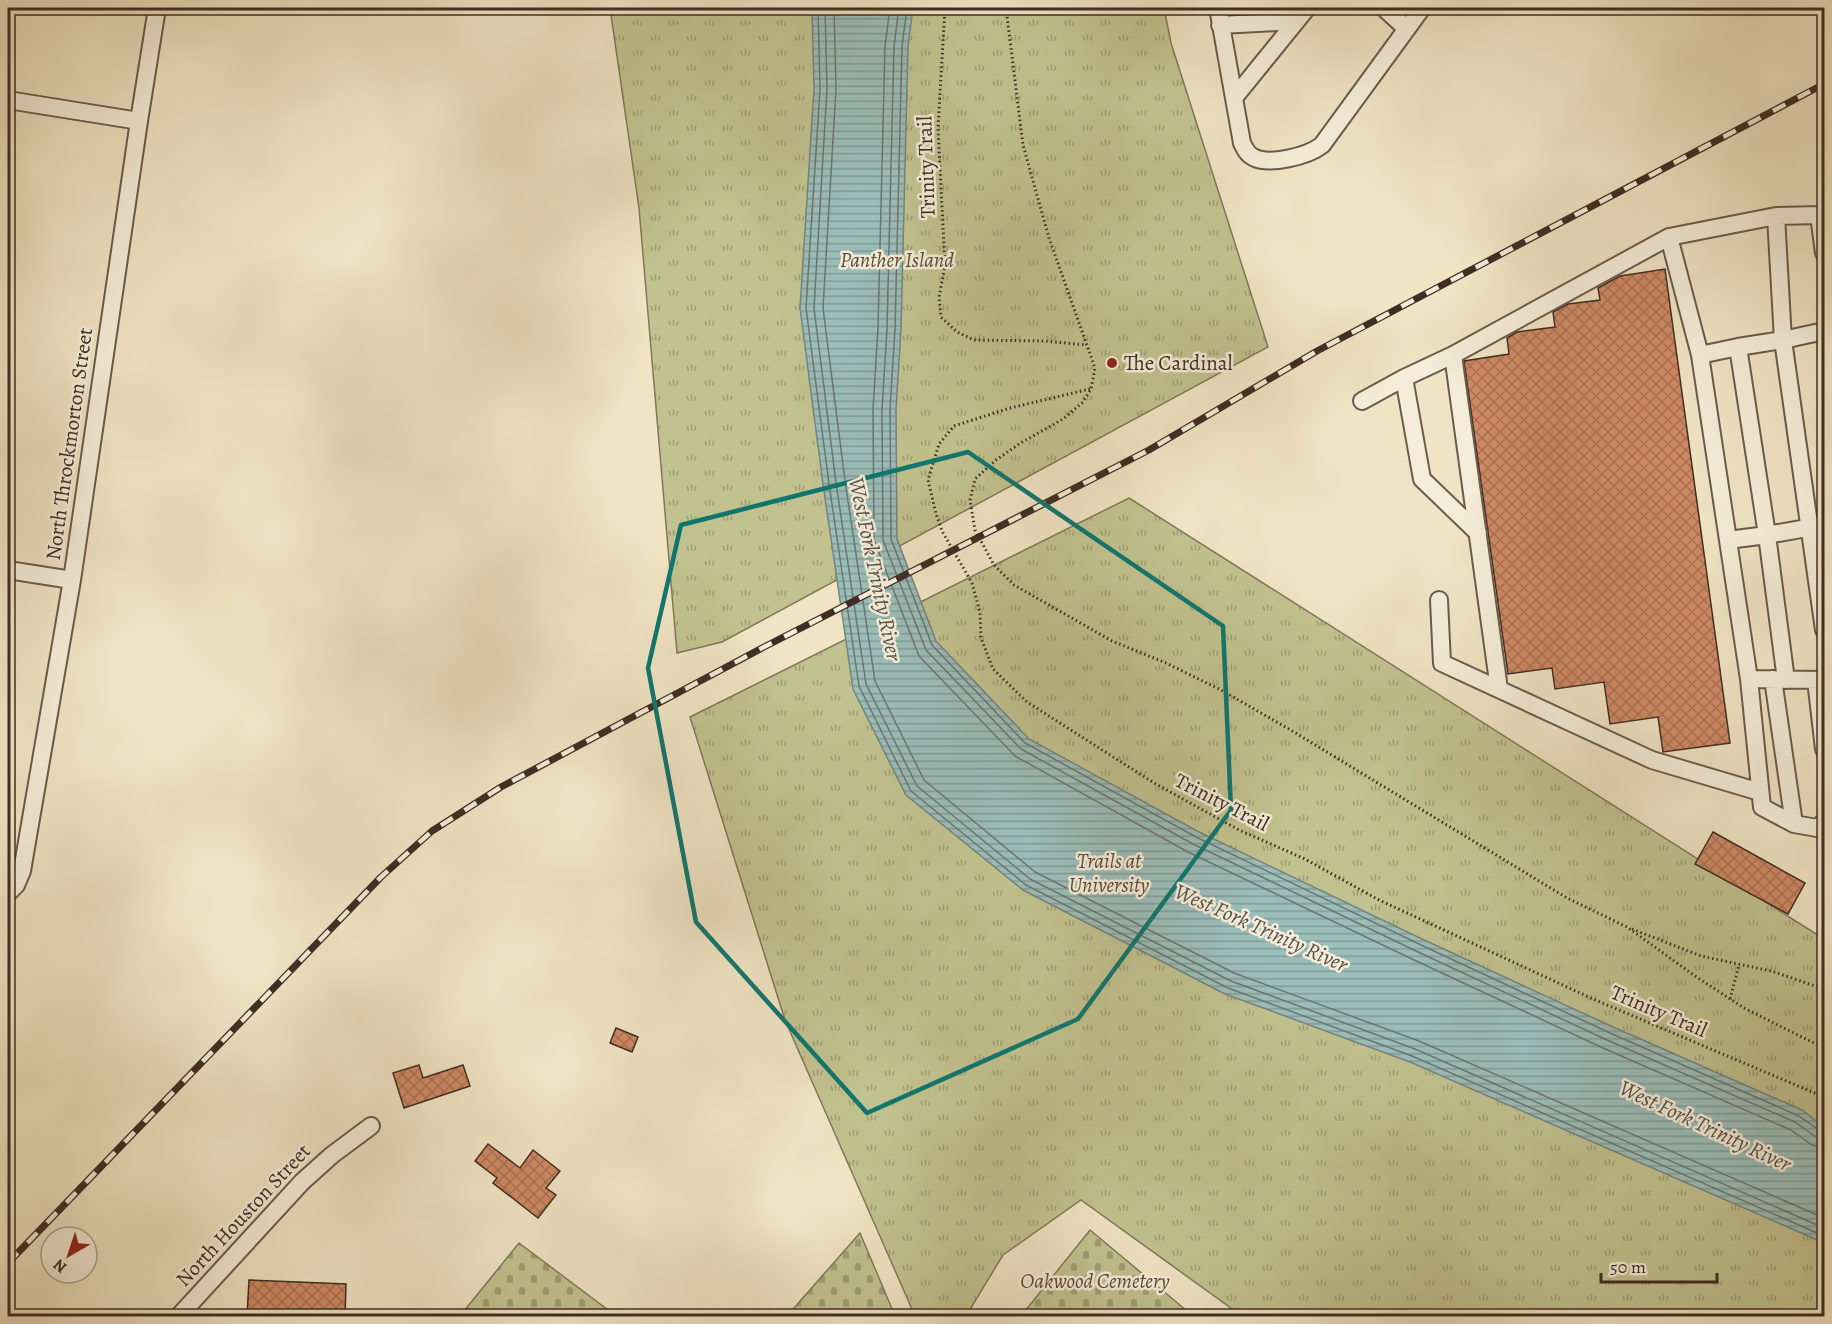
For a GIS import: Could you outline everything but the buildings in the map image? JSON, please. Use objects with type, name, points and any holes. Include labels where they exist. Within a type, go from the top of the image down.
[{"type":"street","name":"North Throckmorton Street","points":[[12,889],[22,872],[72,580],[157,8]]},
{"type":"street","points":[[1218,8],[1242,143],[1246,151],[1254,158],[1273,161],[1315,151],[1329,137],[1422,8]]},
{"type":"street","points":[[1234,98],[1307,8]]},
{"type":"street","points":[[1384,8],[1407,28]]},
{"type":"street","points":[[1220,25],[1296,21]]},
{"type":"street","points":[[8,100],[139,121]]},
{"type":"street","points":[[1362,401],[1453,355],[1669,237],[1776,216],[1822,214],[1824,253]]},
{"type":"street","points":[[1776,216],[1783,340],[1817,526],[1824,630]]},
{"type":"street","points":[[1669,237],[1700,355],[1749,679],[1762,807],[1794,824],[1817,828],[1824,822]]},
{"type":"street","points":[[1700,355],[1824,331]]},
{"type":"street","points":[[1738,347],[1767,535],[1794,824]]},
{"type":"street","points":[[1453,355],[1499,689]]},
{"type":"street","points":[[1404,378],[1422,479],[1478,533]]},
{"type":"street","points":[[1728,540],[1817,526]]},
{"type":"street","points":[[8,570],[72,580]]},
{"type":"street","points":[[1439,600],[1442,663],[1652,760],[1760,792]]},
{"type":"street","points":[[1749,679],[1820,680],[1824,749]]},
{"type":"street","name":"North Houston Street","points":[[179,1317],[302,1182],[332,1155],[371,1126]]},
{"type":"path","name":"Trinity Trail","points":[[945,8],[938,128],[945,266],[939,297],[941,317],[957,332],[974,340],[1045,341],[1086,345]]},
{"type":"path","points":[[1006,8],[1023,145],[1049,238],[1095,368],[1091,389]]},
{"type":"path","name":"Trinity Trail","points":[[1091,389],[1082,403],[1063,419],[1019,444],[975,478],[970,500],[975,530],[994,565],[1014,585],[1112,641],[1166,663],[1221,690],[1567,898],[1627,927],[1744,1008],[1824,1048]]},
{"type":"path","name":"Trinity Trail","points":[[1091,389],[1010,408],[954,426],[939,444],[928,480],[942,531],[972,583],[980,613],[981,638],[993,669],[1027,702],[1154,783],[1239,830],[1305,859],[1379,900],[1603,1003],[1824,1097]]},
{"type":"path","points":[[1627,927],[1701,956],[1771,971],[1824,989]]},
{"type":"path","points":[[1730,999],[1739,965]]},
{"type":"highlighted area","points":[[968,452],[1223,626],[1231,810],[1078,1019],[867,1113],[696,922],[648,668],[681,525]]},
{"type":"green space","name":"Panther Island","points":[[610,8],[1164,8],[1171,43],[1268,347],[722,642],[677,653],[639,208]]},
{"type":"green space","name":"Trails at University","points":[[1129,498],[1824,939],[1824,1316],[1242,1316],[1081,1200],[1003,1255],[966,1316],[915,1316],[785,1020],[690,717]]},
{"type":"green space","name":"Oakwood Cemetery","points":[[1090,1230],[1193,1316],[1021,1316]]},
{"type":"green space","points":[[860,1233],[895,1316],[787,1316]]},
{"type":"green space","points":[[519,1243],[616,1316],[460,1316]]},
{"type":"water","name":"West Fork Trinity River","points":[[812,8],[913,8],[908,46],[901,329],[896,410],[897,539],[936,641],[1029,739],[1199,832],[1422,939],[1613,1027],[1802,1110],[1824,1127],[1824,1243],[1410,1062],[1225,994],[1023,890],[906,795],[853,689],[800,308],[814,89]]},
{"type":"railway","points":[[8,1263],[381,877],[432,831],[501,787],[764,647],[1149,450],[1317,351],[1824,84]]},
{"type":"place","name":"The Cardinal","points":[[1112,363]]}]
